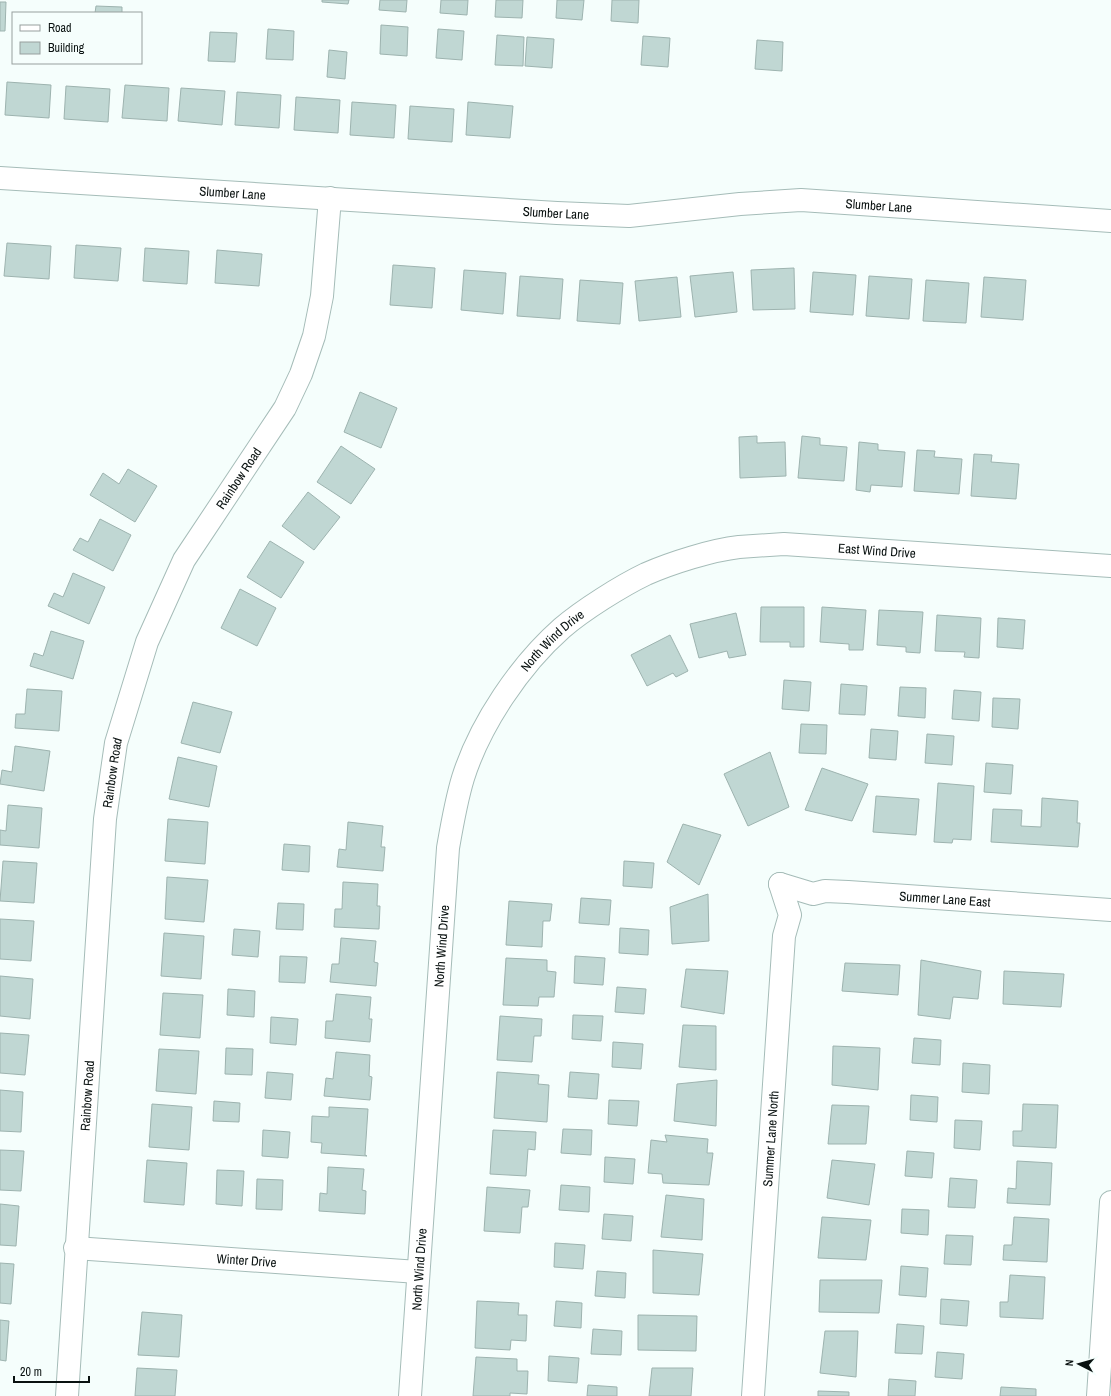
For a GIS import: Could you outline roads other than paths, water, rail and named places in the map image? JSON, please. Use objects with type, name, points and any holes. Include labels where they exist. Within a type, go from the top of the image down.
[{"type":"street","name":"Slumber Lane","points":[[0,178],[557,213],[629,216],[740,204],[801,200],[1111,221]]},
{"type":"street","name":"Rainbow Road","points":[[67,1396],[105,819],[116,743],[147,642],[184,560],[285,408],[302,374],[314,336],[322,296],[330,198]]},
{"type":"street","name":"East Wind Drive","points":[[646,574],[697,557],[738,547],[784,544],[1111,566]]},
{"type":"street","name":"North Wind Drive","points":[[410,1396],[448,848],[463,777],[481,734],[503,697],[531,660],[562,628],[602,600],[646,574]]},
{"type":"street","name":"Summer Lane East","points":[[780,884],[813,894],[825,891],[848,892],[1111,910]]},
{"type":"street","name":"Summer Lane North","points":[[753,1396],[784,936],[790,914],[780,884]]},
{"type":"street","points":[[1098,1396],[1111,1202]]},
{"type":"street","name":"Winter Drive","points":[[76,1248],[418,1272]]}]
